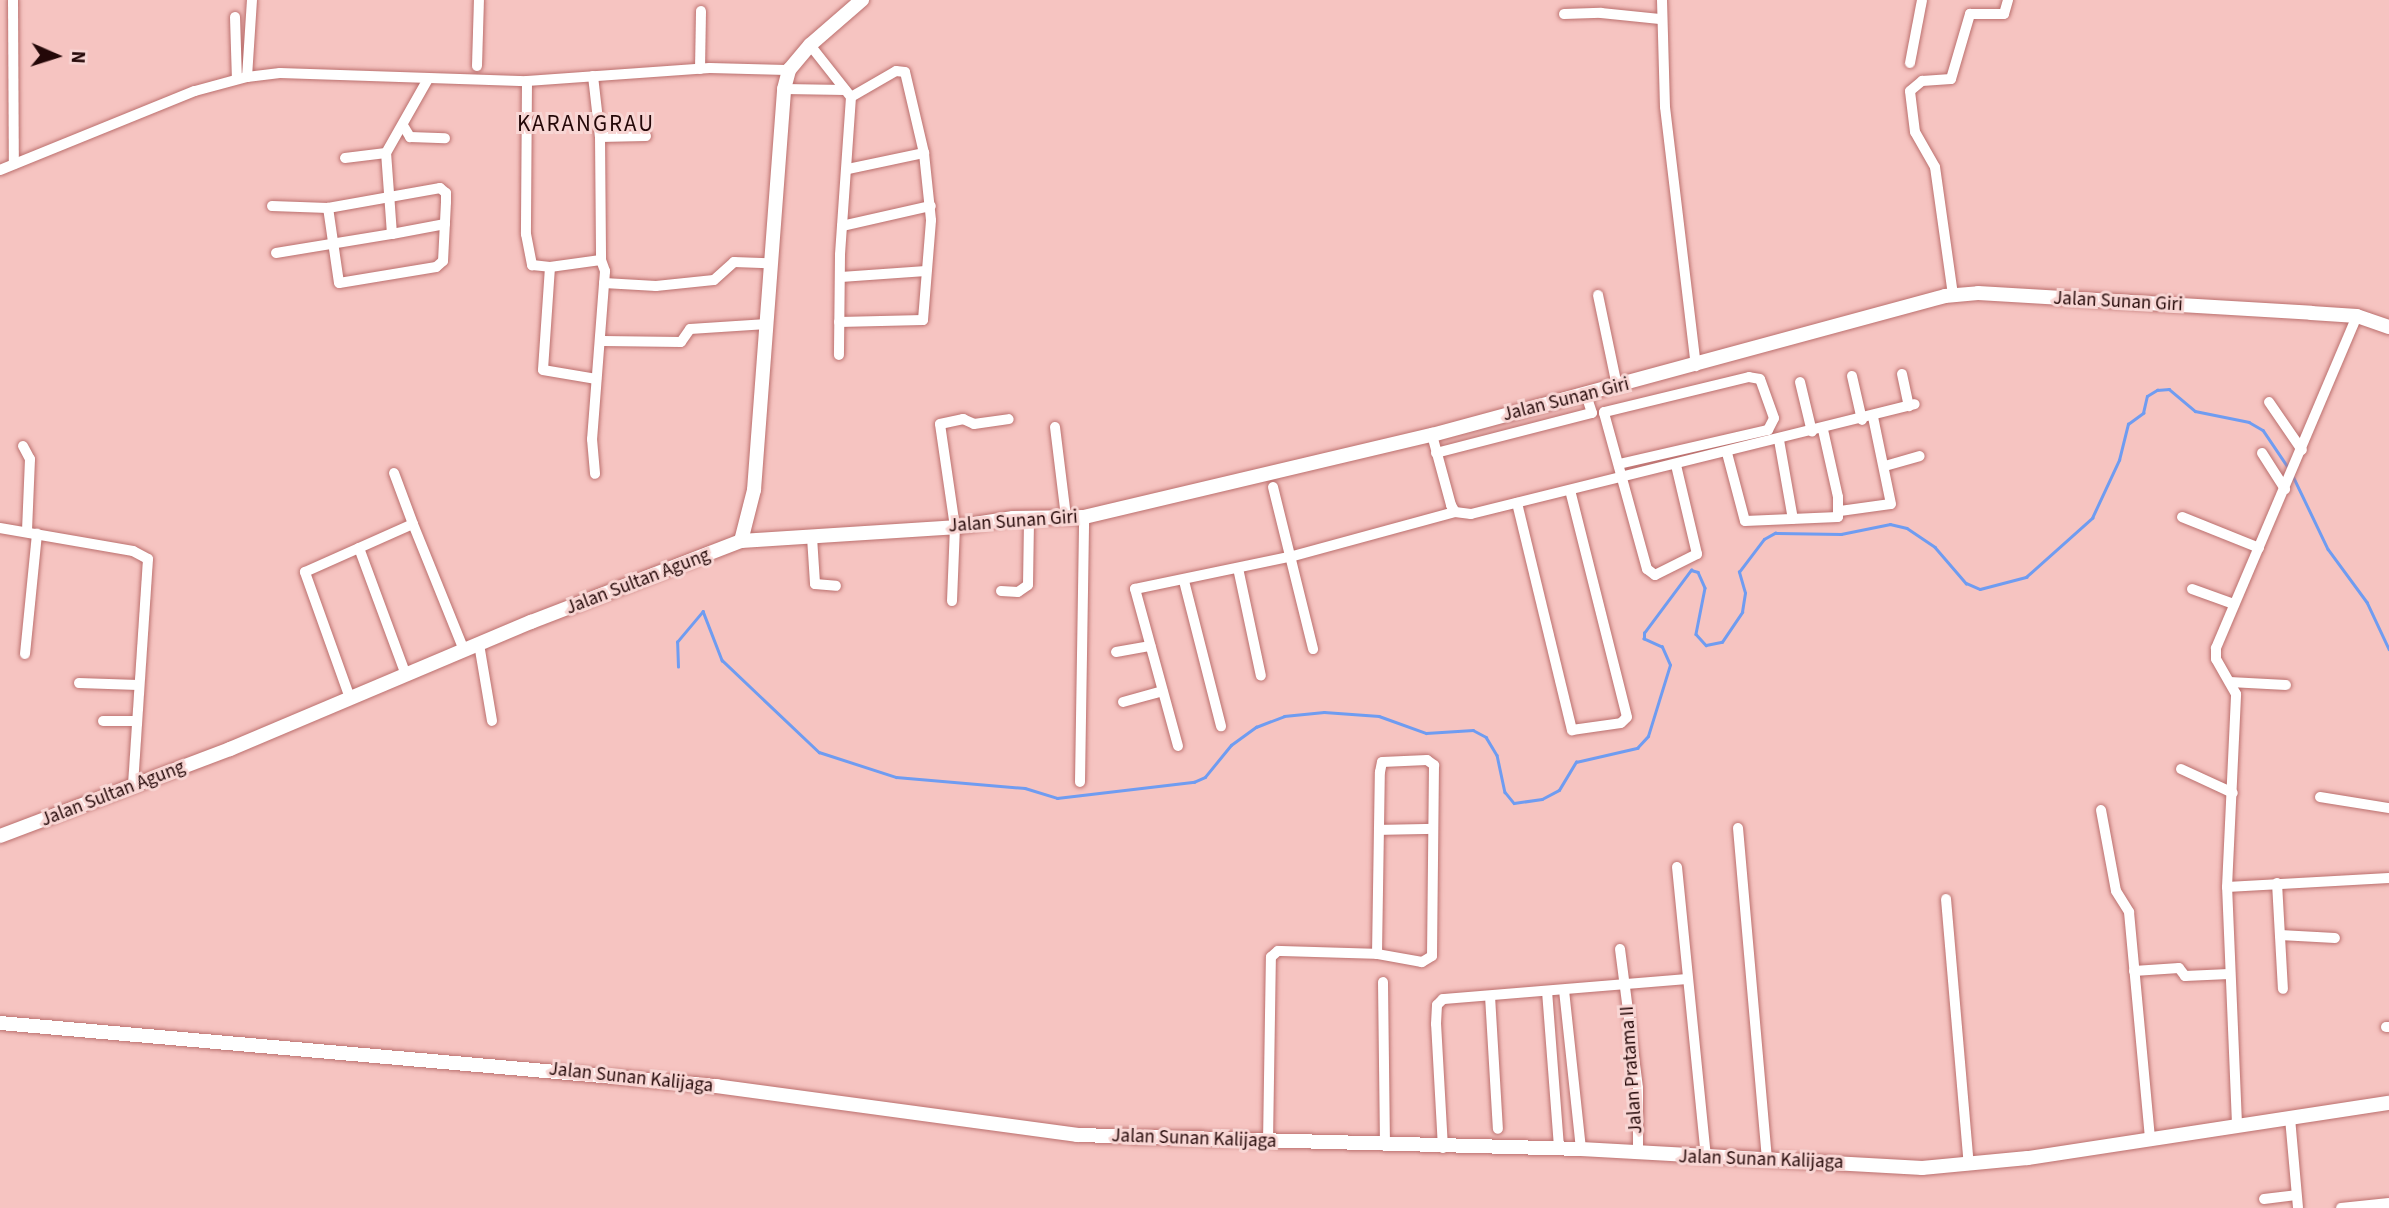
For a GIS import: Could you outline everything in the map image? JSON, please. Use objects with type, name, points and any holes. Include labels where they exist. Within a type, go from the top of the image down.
[{"type":"street","points":[[13,0],[14,164]]},
{"type":"street","points":[[242,78],[252,0]]},
{"type":"street","points":[[476,73],[479,0]]},
{"type":"street","points":[[741,541],[754,490],[767,324],[768,263],[784,89],[789,70],[810,46],[862,0]]},
{"type":"street","points":[[1662,0],[1660,19],[1665,107],[1696,366]]},
{"type":"street","points":[[1910,63],[1923,0]]},
{"type":"street","points":[[1953,295],[1935,167],[1915,132],[1910,91],[1922,81],[1951,79],[1970,14],[2004,14],[2008,0]]},
{"type":"street","points":[[700,69],[701,11]]},
{"type":"street","points":[[1564,14],[1660,19]]},
{"type":"street","points":[[235,17],[242,78]]},
{"type":"street","points":[[810,46],[848,94],[848,169],[842,226],[839,355]]},
{"type":"street","points":[[0,170],[142,111],[242,78],[428,79],[476,73],[527,81],[700,69],[789,70]]},
{"type":"street","points":[[784,89],[848,94],[902,70],[924,153],[931,206],[920,322],[839,322]]},
{"type":"street","points":[[593,76],[600,137],[601,260],[604,282],[603,341],[596,379],[594,474]]},
{"type":"street","points":[[392,234],[386,153],[404,127],[428,79]]},
{"type":"street","points":[[527,81],[528,247],[532,265],[550,267],[601,260]]},
{"type":"street","points":[[404,127],[410,137],[445,138]]},
{"type":"street","points":[[600,137],[646,136]]},
{"type":"street","points":[[345,158],[386,153]]},
{"type":"street","points":[[848,169],[924,153]]},
{"type":"street","points":[[272,206],[328,208],[390,196],[444,190],[443,261],[436,267],[341,284],[332,245],[328,208]]},
{"type":"street","points":[[842,226],[931,206]]},
{"type":"street","points":[[276,253],[445,224]]},
{"type":"street","points":[[604,282],[656,286],[714,280],[734,262],[768,263]]},
{"type":"street","points":[[550,267],[543,370],[596,379]]},
{"type":"street","points":[[841,277],[926,271]]},
{"type":"street","points":[[1598,295],[1617,386]]},
{"type":"street","name":"Jalan Sunan Giri","points":[[741,541],[955,527],[1013,518],[1029,520],[1084,517],[1432,435],[1953,295],[2357,316],[2389,327]]},
{"type":"street","points":[[2237,1124],[2227,887],[2236,694],[2216,659],[2216,648],[2357,316]]},
{"type":"street","points":[[603,341],[681,342],[690,329],[767,324]]},
{"type":"street","points":[[1178,746],[1135,589],[1184,581],[1293,556],[1455,512],[1471,514],[1873,417],[1912,405],[1902,373]]},
{"type":"street","points":[[1852,376],[1862,420]]},
{"type":"street","points":[[1619,464],[1768,430],[1774,423],[1763,383],[1749,377],[1605,411],[1619,464],[1623,478],[1647,569],[1660,574],[1698,554],[1676,465]]},
{"type":"street","points":[[1800,382],[1812,432]]},
{"type":"street","points":[[1436,453],[1592,413],[1586,394]]},
{"type":"street","points":[[2269,402],[2302,450]]},
{"type":"street","points":[[1840,511],[1891,505],[1873,417]]},
{"type":"street","points":[[952,601],[955,527],[940,424],[1009,419]]},
{"type":"street","points":[[1055,427],[1066,517]]},
{"type":"street","points":[[1727,453],[1745,521],[1838,517],[1840,511],[1823,430]]},
{"type":"street","points":[[1432,435],[1455,512]]},
{"type":"street","points":[[1779,440],[1793,519]]},
{"type":"street","points":[[23,446],[30,459],[32,533],[25,654]]},
{"type":"street","points":[[2262,453],[2286,486]]},
{"type":"street","points":[[1885,466],[1920,456]]},
{"type":"street","points":[[394,473],[464,650]]},
{"type":"street","points":[[1273,486],[1293,556],[1313,649]]},
{"type":"street","points":[[1517,503],[1572,730],[1621,723],[1627,716],[1570,490]]},
{"type":"street","points":[[1080,782],[1084,517]]},
{"type":"street","points":[[2182,517],[2259,548]]},
{"type":"street","points":[[1001,591],[1018,592],[1028,585],[1029,520]]},
{"type":"street","points":[[350,698],[305,572],[413,524]]},
{"type":"street","points":[[0,528],[145,555],[149,565],[138,685],[133,787]]},
{"type":"street","points":[[812,537],[815,584],[836,586]]},
{"type":"street","name":"Jalan Sultan Agung","points":[[0,836],[133,787],[464,650],[741,541]]},
{"type":"street","points":[[359,548],[406,675]]},
{"type":"street","points":[[1238,568],[1261,676]]},
{"type":"street","points":[[1184,581],[1221,726]]},
{"type":"street","points":[[2192,589],[2234,604]]},
{"type":"street","points":[[479,644],[492,721]]},
{"type":"street","points":[[1116,652],[1150,646]]},
{"type":"street","points":[[79,682],[138,685]]},
{"type":"street","points":[[2230,682],[2286,685]]},
{"type":"street","points":[[1123,702],[1163,691]]},
{"type":"street","points":[[103,721],[136,721]]},
{"type":"street","points":[[1268,1142],[1271,957],[1278,951],[1377,954],[1422,962],[1432,956],[1434,765],[1427,760],[1382,762],[1377,954]]},
{"type":"street","points":[[2181,769],[2233,793]]},
{"type":"street","points":[[2320,797],[2389,808]]},
{"type":"street","points":[[2101,810],[2116,891],[2129,912],[2150,1138]]},
{"type":"street","points":[[1738,828],[1767,1159]]},
{"type":"street","points":[[1379,830],[1433,829]]},
{"type":"street","points":[[1677,867],[1685,979],[1706,1158]]},
{"type":"street","points":[[2227,887],[2389,878]]},
{"type":"street","points":[[2277,883],[2283,989]]},
{"type":"street","points":[[1946,898],[1969,1165]]},
{"type":"street","points":[[2280,935],[2335,938]]},
{"type":"street","name":"Jalan Pratama II","points":[[1620,949],[1638,1088],[1638,1154]]},
{"type":"street","points":[[2134,971],[2179,968],[2190,977],[2229,974]]},
{"type":"street","points":[[1443,1148],[1437,1005],[1443,999],[1626,986],[1685,979]]},
{"type":"street","points":[[1383,982],[1385,1146]]},
{"type":"street","points":[[1564,990],[1581,1149]]},
{"type":"street","points":[[1547,991],[1559,1148]]},
{"type":"street","points":[[1490,996],[1498,1129]]},
{"type":"street","name":"Jalan Sunan Kalijaga","points":[[0,1023],[716,1086],[1077,1135],[1443,1148],[1559,1148],[1922,1168],[1969,1165],[2389,1103]]},
{"type":"street","points":[[1551,1040],[1569,1039]]},
{"type":"street","points":[[1555,1086],[1574,1084]]},
{"type":"street","points":[[2290,1118],[2298,1208]]},
{"type":"street","points":[[2264,1199],[2296,1195]]},
{"type":"street","points":[[2340,1208],[2389,1203]]},
{"type":"waterway","points":[[678,667],[677,642],[703,611],[722,660],[819,752],[896,777],[1025,788],[1057,798],[1194,782],[1205,777],[1231,745],[1256,727],[1284,716],[1324,712],[1379,716],[1426,733],[1473,730],[1486,737],[1497,755],[1505,792],[1514,803],[1542,799],[1559,790],[1576,762],[1637,748],[1648,736],[1670,665],[1662,647],[1644,639],[1644,633],[1691,570],[1698,572],[1705,588],[1696,634],[1706,645],[1722,642],[1742,612],[1745,593],[1739,572],[1764,539],[1775,533],[1841,534],[1890,524],[1907,528],[1935,547],[1966,583],[1980,589],[2026,577],[2092,518],[2119,460],[2128,424],[2143,413],[2147,396],[2157,390],[2169,389],[2195,411],[2249,422],[2263,430],[2288,467]]},
{"type":"waterway","points":[[2293,476],[2328,549],[2367,602],[2389,649]]},
{"type":"district","name":"KARANGRAU","points":[[586,124]]}]
